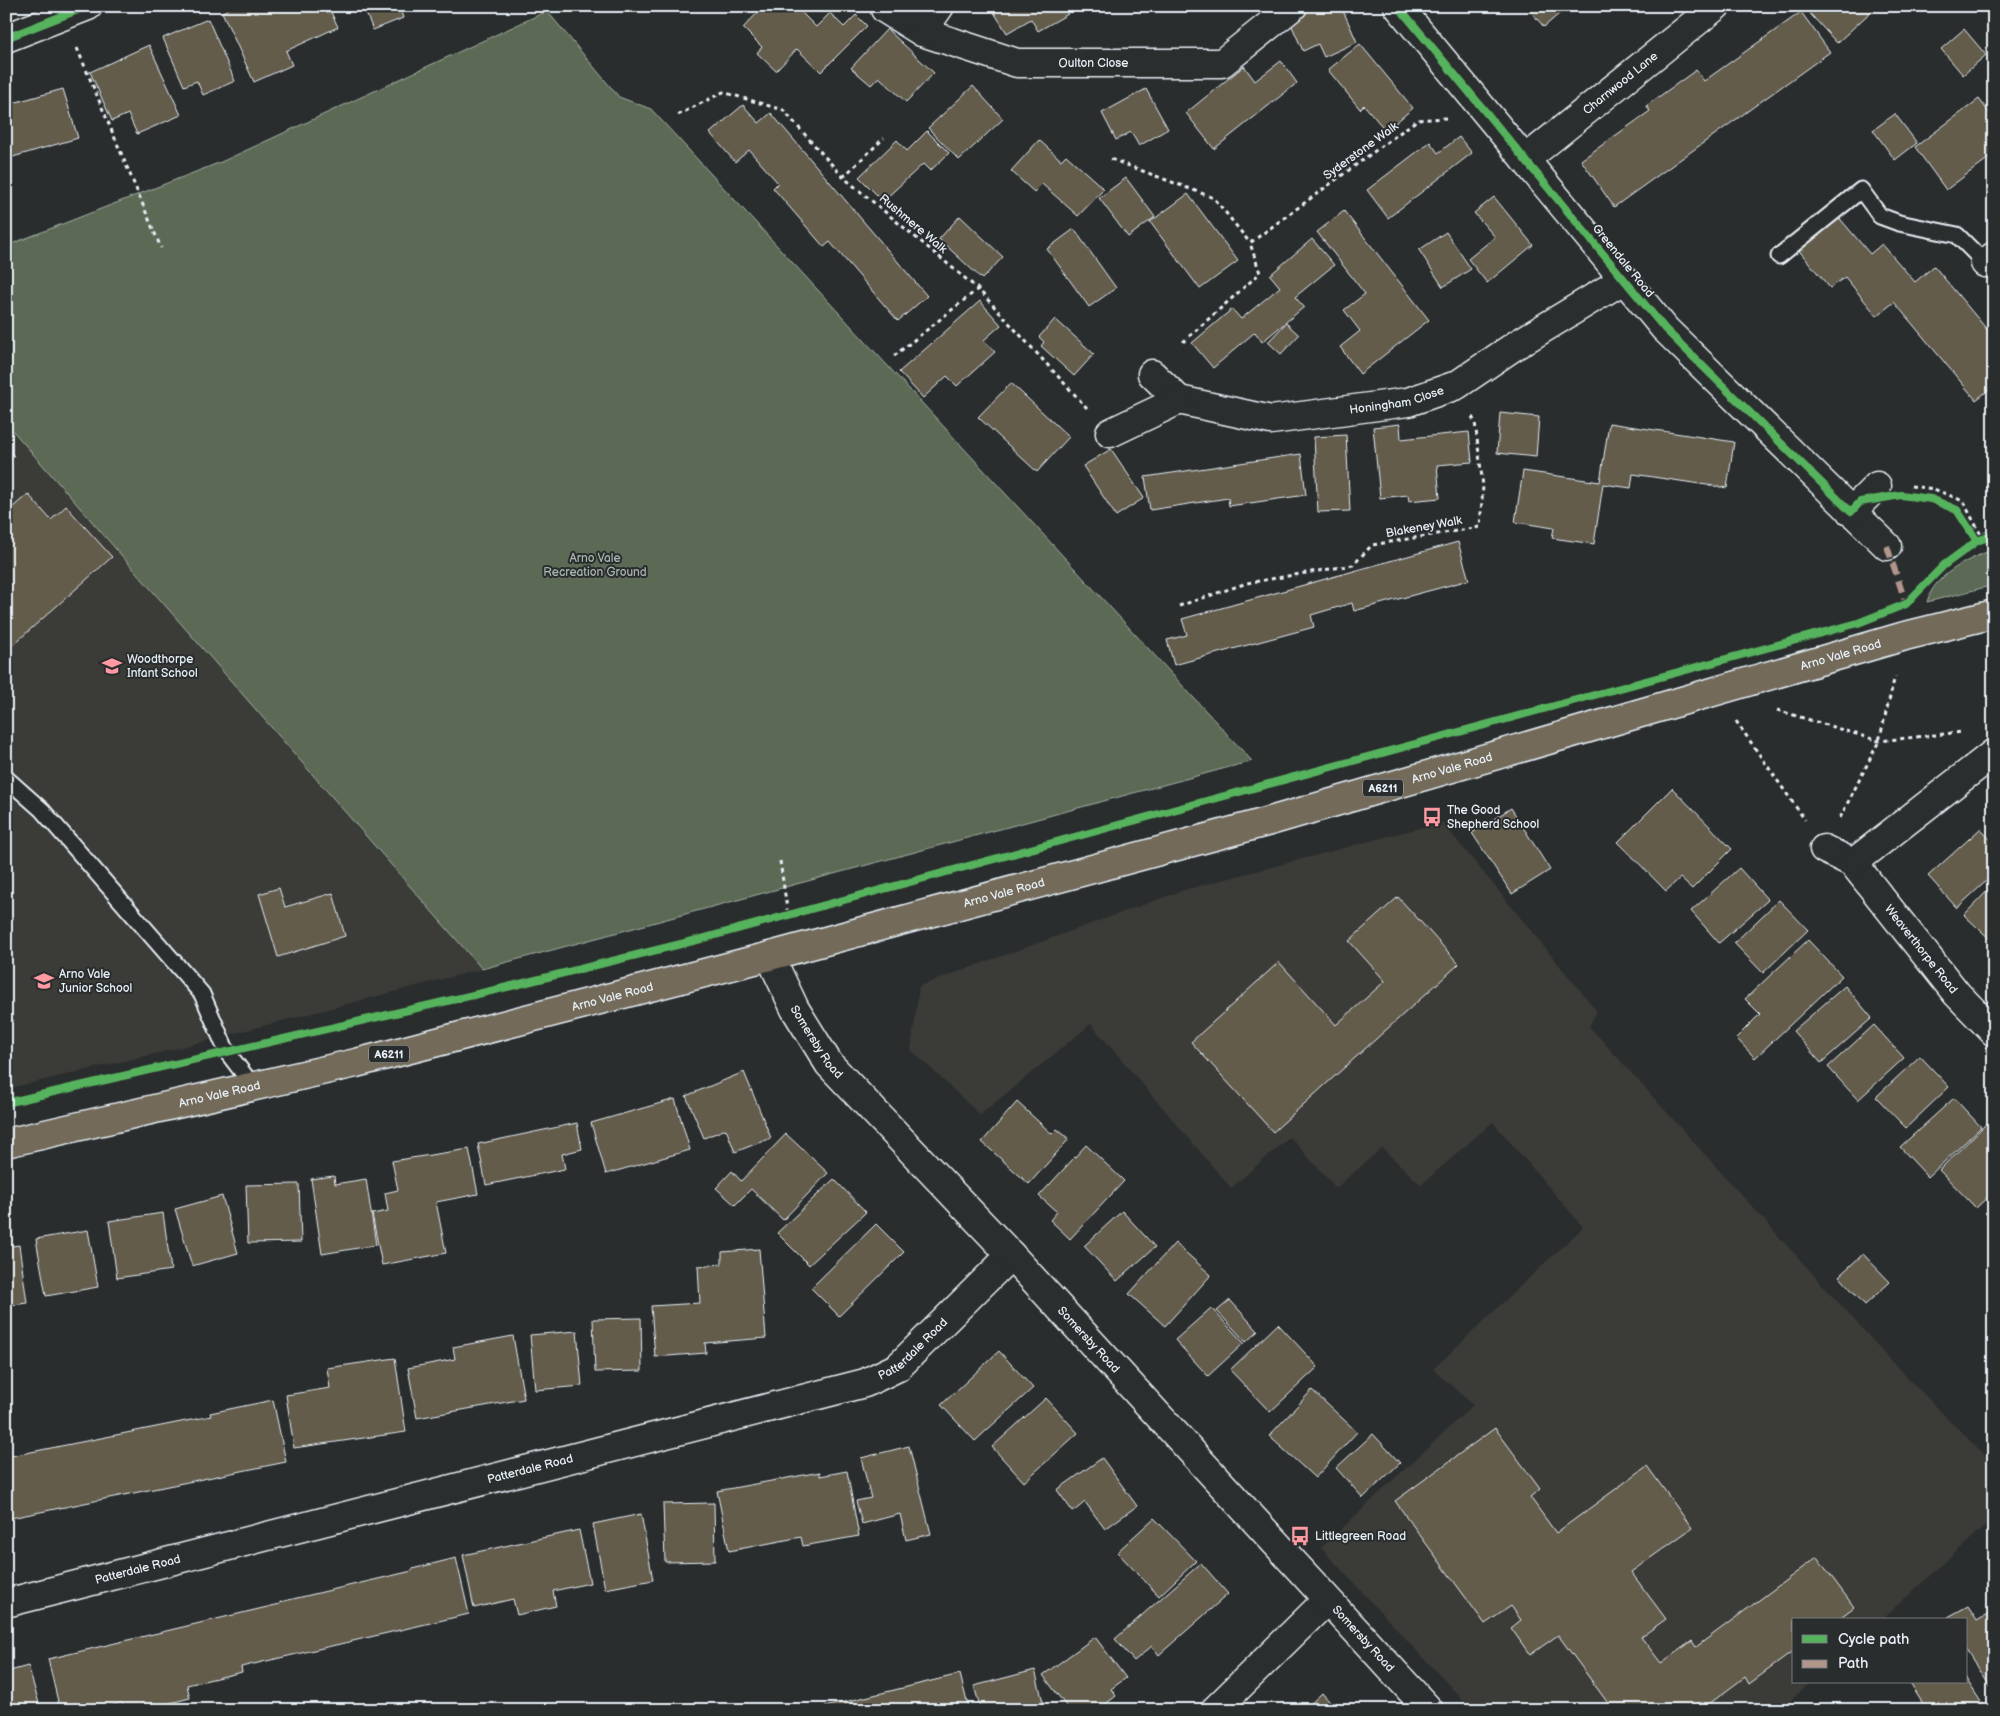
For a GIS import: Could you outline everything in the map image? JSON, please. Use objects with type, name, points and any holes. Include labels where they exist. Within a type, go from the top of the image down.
[{"type":"main road","name":"Arno Vale Road","points":[[6,1143],[356,1063],[770,956],[1270,821],[1905,636],[1994,614]]},
{"type":"street","points":[[6,38],[64,17],[88,6]]},
{"type":"street","points":[[922,32],[940,6]]},
{"type":"street","name":"Oulton Close","points":[[885,9],[922,32],[1017,63],[1222,63],[1293,6]]},
{"type":"street","name":"Greendale Road","points":[[1398,6],[1665,329],[1865,497],[1888,546]]},
{"type":"street","name":"Charnwood Lane","points":[[1526,159],[1716,6]]},
{"type":"street","name":"Honingham Close","points":[[1179,400],[1271,420],[1408,402],[1457,385],[1516,345],[1623,280]]},
{"type":"street","points":[[1110,433],[1179,400],[1152,374]]},
{"type":"street","points":[[1853,863],[1994,753]]},
{"type":"street","name":"Weaverthorpe Road","points":[[1824,849],[1853,863],[1958,994],[1994,1032]]},
{"type":"street","name":"Somersby Road","points":[[770,956],[795,1009],[829,1064],[1012,1255],[1428,1710]]},
{"type":"street","name":"Patterdale Road","points":[[6,1603],[865,1383],[898,1367],[1012,1255]]},
{"type":"street","points":[[1215,1710],[1327,1600]]},
{"type":"lane","points":[[1779,256],[1861,190],[1880,216],[1899,223],[1958,235],[1989,260]]},
{"type":"lane","points":[[6,778],[42,810],[202,994],[228,1052],[253,1086]]},
{"type":"path","points":[[64,17],[161,248]]},
{"type":"path","points":[[844,177],[884,138]]},
{"type":"path","points":[[1111,159],[1214,198],[1250,242],[1260,273],[1183,342]]},
{"type":"path","points":[[894,356],[978,290]]},
{"type":"path","points":[[1865,497],[1912,486],[1934,489],[1963,501],[1979,538]]},
{"type":"path","points":[[1962,518],[1979,538]]},
{"type":"path","points":[[1979,538],[1994,530]]},
{"type":"path","points":[[1979,538],[1994,535]]},
{"type":"path","points":[[1716,692],[1824,849],[1879,741]]},
{"type":"path","points":[[1770,708],[1879,741],[1965,732]]},
{"type":"path","points":[[780,860],[788,915]]},
{"type":"shaded area","name":"Woodthorpe Infant School","points":[[6,423],[482,969],[159,1053],[6,1089]]},
{"type":"shaded area","points":[[1442,822],[1597,1011],[1589,1026],[1895,1365],[1994,1465],[1994,1518],[1883,1618],[1792,1618],[1792,1684],[1809,1684],[1780,1710],[1472,1710],[1321,1548],[1473,1405],[1433,1369],[1583,1227],[1493,1122],[1421,1185],[1382,1148],[1336,1188],[1290,1137],[1231,1188],[1091,1024],[980,1115],[911,1050],[919,986],[1184,890]]},
{"type":"green space","name":"Arno Vale Recreation Ground","points":[[547,11],[619,97],[651,109],[1252,761],[482,969],[6,423],[6,246],[221,162]]},
{"type":"green space","points":[[1994,549],[1994,585],[1927,602],[1937,583],[1945,576],[1964,563]]},
{"type":"building","points":[[235,6],[328,6],[338,27],[286,51],[292,65],[254,82],[222,12]]},
{"type":"building","points":[[363,6],[399,6],[403,18],[373,30]]},
{"type":"building","points":[[764,6],[795,6],[816,27],[830,13],[844,27],[856,15],[867,26],[821,72],[797,49],[776,71],[757,53],[762,47],[743,28]]},
{"type":"building","points":[[990,6],[1063,6],[1068,14],[1038,31],[1031,19],[1007,33]]},
{"type":"building","points":[[1283,6],[1341,6],[1357,42],[1324,57],[1318,44],[1303,51]]},
{"type":"building","points":[[1526,6],[1568,6],[1544,27]]},
{"type":"building","points":[[1803,6],[1877,6],[1837,43]]},
{"type":"building","points":[[1801,12],[1830,52],[1614,207],[1581,160],[1650,111],[1646,106],[1696,70],[1704,81]]},
{"type":"building","points":[[208,19],[235,81],[203,95],[197,81],[184,86],[163,38]]},
{"type":"building","points":[[887,29],[934,73],[906,102],[879,77],[871,85],[851,68]]},
{"type":"building","points":[[1964,29],[1986,55],[1963,75],[1941,49]]},
{"type":"building","points":[[1360,44],[1413,108],[1386,131],[1364,105],[1360,109],[1328,70]]},
{"type":"building","points":[[149,45],[181,115],[137,134],[128,114],[112,121],[90,72]]},
{"type":"building","points":[[1281,61],[1297,83],[1214,149],[1186,113],[1244,66],[1255,81]]},
{"type":"building","points":[[973,86],[1003,119],[959,160],[928,128]]},
{"type":"building","points":[[63,89],[78,138],[6,159],[6,105]]},
{"type":"building","points":[[1146,89],[1168,129],[1139,146],[1131,132],[1116,140],[1102,113]]},
{"type":"building","points":[[1979,99],[1994,119],[1994,154],[1946,190],[1915,147]]},
{"type":"building","points":[[743,105],[759,123],[771,113],[927,296],[898,321],[830,242],[824,247],[773,188],[778,183],[749,150],[735,162],[710,133]]},
{"type":"building","points":[[1895,114],[1917,143],[1895,160],[1873,130]]},
{"type":"building","points":[[927,131],[949,153],[930,171],[923,164],[883,201],[859,177],[897,140],[907,151]]},
{"type":"building","points":[[1459,137],[1472,153],[1388,218],[1367,190],[1430,142],[1438,153]]},
{"type":"building","points":[[1039,140],[1061,160],[1066,155],[1104,189],[1078,216],[1042,184],[1034,192],[1011,171]]},
{"type":"building","points":[[1126,178],[1155,217],[1128,237],[1099,198]]},
{"type":"building","points":[[1188,194],[1238,261],[1200,289],[1150,222]]},
{"type":"building","points":[[1494,197],[1533,245],[1487,283],[1468,259],[1495,237],[1474,213]]},
{"type":"building","points":[[1344,211],[1429,320],[1360,374],[1340,347],[1360,331],[1344,310],[1365,294],[1317,232]]},
{"type":"building","points":[[1836,214],[1870,254],[1882,244],[1915,282],[1934,266],[1994,338],[1994,386],[1976,400],[1894,302],[1877,316],[1845,277],[1830,288],[1796,247]]},
{"type":"building","points":[[960,216],[1003,257],[982,279],[939,239]]},
{"type":"building","points":[[1074,229],[1116,288],[1089,307],[1047,249]]},
{"type":"building","points":[[1446,232],[1471,269],[1443,287],[1419,250]]},
{"type":"building","points":[[1312,239],[1334,265],[1295,297],[1304,307],[1262,342],[1255,332],[1213,368],[1192,343],[1232,309],[1241,319],[1280,287],[1270,275]]},
{"type":"building","points":[[980,301],[1001,325],[984,340],[995,352],[957,386],[947,376],[923,398],[899,372]]},
{"type":"building","points":[[1055,319],[1094,354],[1074,376],[1041,346],[1044,342],[1039,337]]},
{"type":"building","points":[[1286,323],[1299,335],[1281,354],[1268,342]]},
{"type":"building","points":[[1011,383],[1069,437],[1037,472],[978,417]]},
{"type":"building","points":[[1500,413],[1539,417],[1536,457],[1497,453]]},
{"type":"building","points":[[1609,423],[1734,442],[1727,488],[1633,474],[1631,488],[1603,484],[1594,544],[1552,538],[1554,528],[1515,522],[1523,471],[1600,482]]},
{"type":"building","points":[[1400,424],[1401,439],[1469,432],[1472,462],[1437,465],[1440,498],[1409,501],[1408,495],[1380,498],[1373,427]]},
{"type":"building","points":[[1346,435],[1350,511],[1318,512],[1314,437]]},
{"type":"building","points":[[6,447],[14,456],[6,463]]},
{"type":"building","points":[[1111,449],[1144,498],[1116,516],[1083,466]]},
{"type":"building","points":[[1301,454],[1306,495],[1229,506],[1228,498],[1150,510],[1145,477]]},
{"type":"building","points":[[28,494],[51,520],[66,506],[112,557],[6,651],[6,500],[13,507]]},
{"type":"building","points":[[1458,542],[1469,580],[1354,611],[1352,603],[1311,615],[1314,627],[1174,665],[1167,640],[1187,635],[1182,619]]},
{"type":"building","points":[[1672,788],[1732,849],[1692,889],[1680,878],[1666,891],[1618,842]]},
{"type":"building","points":[[1511,808],[1550,870],[1512,894],[1472,833]]},
{"type":"building","points":[[1980,829],[1994,843],[1994,874],[1957,908],[1928,876]]},
{"type":"building","points":[[1739,868],[1768,900],[1719,943],[1691,911]]},
{"type":"building","points":[[1994,884],[1994,943],[1964,915]]},
{"type":"building","points":[[279,888],[285,907],[333,893],[345,936],[278,957],[259,894]]},
{"type":"building","points":[[1398,897],[1459,964],[1273,1132],[1191,1042],[1279,962],[1336,1025],[1385,981],[1349,941]]},
{"type":"building","points":[[1779,900],[1808,930],[1763,973],[1734,943]]},
{"type":"building","points":[[1808,940],[1842,976],[1755,1058],[1736,1038],[1760,1014],[1745,999]]},
{"type":"building","points":[[1845,986],[1872,1018],[1821,1063],[1793,1031]]},
{"type":"building","points":[[1874,1025],[1904,1058],[1858,1100],[1828,1067]]},
{"type":"building","points":[[1920,1056],[1949,1087],[1906,1128],[1876,1097]]},
{"type":"building","points":[[744,1072],[771,1138],[735,1152],[726,1129],[704,1138],[686,1096]]},
{"type":"building","points":[[1954,1098],[1981,1127],[1928,1177],[1900,1147]]},
{"type":"building","points":[[675,1099],[690,1150],[606,1174],[591,1123]]},
{"type":"building","points":[[1017,1102],[1052,1134],[1057,1129],[1069,1139],[1029,1184],[982,1142]]},
{"type":"building","points":[[577,1123],[582,1149],[562,1154],[565,1169],[486,1185],[478,1144]]},
{"type":"building","points":[[1987,1123],[1994,1130],[1994,1191],[1976,1208],[1939,1170]]},
{"type":"building","points":[[786,1134],[828,1173],[783,1220],[751,1189],[735,1205],[716,1188],[732,1171],[741,1181]]},
{"type":"building","points":[[1086,1145],[1124,1181],[1070,1239],[1050,1220],[1057,1212],[1039,1196]]},
{"type":"building","points":[[469,1149],[478,1194],[436,1202],[446,1253],[382,1265],[372,1214],[388,1211],[385,1193],[398,1190],[392,1161]]},
{"type":"building","points":[[334,1176],[335,1184],[366,1179],[376,1245],[322,1254],[311,1179]]},
{"type":"building","points":[[834,1179],[866,1212],[809,1265],[777,1233]]},
{"type":"building","points":[[299,1184],[301,1242],[248,1243],[246,1185]]},
{"type":"building","points":[[222,1196],[238,1253],[192,1266],[175,1209]]},
{"type":"building","points":[[1994,1205],[1994,1221],[1985,1213]]},
{"type":"building","points":[[1122,1211],[1155,1247],[1117,1281],[1084,1246]]},
{"type":"building","points":[[163,1213],[171,1270],[117,1278],[109,1221]]},
{"type":"building","points":[[876,1224],[904,1252],[839,1316],[811,1288]]},
{"type":"building","points":[[88,1230],[98,1287],[46,1296],[36,1239]]},
{"type":"building","points":[[1175,1243],[1211,1275],[1165,1326],[1129,1294]]},
{"type":"building","points":[[19,1245],[27,1303],[6,1306],[6,1247]]},
{"type":"building","points":[[759,1249],[766,1338],[705,1343],[706,1353],[655,1357],[651,1306],[700,1303],[698,1266],[722,1264],[722,1252]]},
{"type":"building","points":[[1863,1254],[1890,1282],[1865,1305],[1839,1276]]},
{"type":"building","points":[[1230,1300],[1258,1331],[1246,1342],[1217,1311]]},
{"type":"building","points":[[1211,1308],[1244,1343],[1208,1376],[1175,1340]]},
{"type":"building","points":[[641,1318],[642,1371],[595,1372],[593,1319]]},
{"type":"building","points":[[1278,1324],[1318,1367],[1270,1412],[1230,1370]]},
{"type":"building","points":[[577,1331],[582,1386],[535,1390],[530,1335]]},
{"type":"building","points":[[513,1336],[524,1399],[417,1418],[408,1368],[455,1359],[453,1347]]},
{"type":"building","points":[[999,1351],[1033,1388],[975,1441],[941,1405]]},
{"type":"building","points":[[395,1358],[406,1432],[294,1448],[286,1395],[330,1388],[327,1368]]},
{"type":"building","points":[[1312,1390],[1357,1432],[1315,1478],[1269,1436]]},
{"type":"building","points":[[1046,1398],[1078,1433],[1024,1482],[992,1447]]},
{"type":"building","points":[[273,1400],[286,1462],[6,1519],[6,1457],[211,1416],[210,1413]]},
{"type":"building","points":[[1495,1428],[1540,1489],[1530,1497],[1556,1533],[1647,1466],[1692,1528],[1631,1572],[1666,1619],[1641,1637],[1661,1663],[1692,1641],[1696,1647],[1817,1557],[1854,1607],[1840,1618],[1792,1618],[1792,1652],[1749,1684],[1745,1677],[1701,1710],[1613,1710],[1558,1635],[1530,1655],[1511,1628],[1521,1620],[1511,1606],[1485,1624],[1395,1501]]},
{"type":"building","points":[[1373,1434],[1400,1463],[1363,1498],[1336,1468]]},
{"type":"building","points":[[909,1446],[931,1534],[906,1540],[900,1514],[862,1524],[856,1501],[871,1498],[861,1458]]},
{"type":"building","points":[[1102,1458],[1137,1506],[1105,1529],[1085,1502],[1073,1512],[1057,1490]]},
{"type":"building","points":[[847,1471],[859,1536],[803,1546],[801,1537],[729,1551],[717,1491],[820,1472],[820,1476]]},
{"type":"building","points":[[714,1503],[715,1561],[665,1562],[663,1504]]},
{"type":"building","points":[[641,1514],[653,1580],[605,1589],[593,1524]]},
{"type":"building","points":[[1154,1518],[1196,1561],[1159,1596],[1117,1552]]},
{"type":"building","points":[[579,1530],[590,1583],[553,1591],[556,1606],[517,1615],[513,1599],[474,1608],[463,1555]]},
{"type":"building","points":[[456,1558],[469,1614],[241,1667],[242,1672],[187,1685],[190,1698],[142,1710],[124,1710],[122,1703],[92,1710],[60,1710],[48,1659],[280,1604],[280,1602],[412,1571],[412,1569]]},
{"type":"building","points":[[1201,1563],[1228,1594],[1159,1655],[1152,1646],[1134,1661],[1115,1639]]},
{"type":"building","points":[[1968,1606],[1977,1620],[1994,1610],[1994,1693],[1968,1651],[1968,1618],[1948,1617]]},
{"type":"building","points":[[1095,1637],[1126,1678],[1111,1689],[1116,1696],[1098,1710],[1069,1710],[1043,1675]]},
{"type":"building","points":[[28,1666],[41,1710],[6,1710],[6,1672]]},
{"type":"building","points":[[1035,1670],[1045,1710],[981,1710],[974,1686]]},
{"type":"building","points":[[960,1674],[969,1710],[812,1710]]},
{"type":"building","points":[[1968,1682],[1983,1705],[1977,1710],[1927,1710],[1910,1684],[1968,1684]]},
{"type":"building","points":[[1322,1693],[1337,1710],[1304,1710]]},
{"type":"marked path","points":[[1887,546],[1906,604]]},
{"type":"cycle path","points":[[6,38],[88,6]]},
{"type":"cycle path","points":[[1398,6],[1665,329],[1851,512],[1860,502],[1901,495],[1931,499],[1957,510],[1977,541]]},
{"type":"cycle path","points":[[6,1103],[495,990],[701,939],[1858,623],[1906,604],[1944,565],[1977,541],[1994,535]]},
{"type":"place","name":"Woodthorpe Infant School","points":[[112,666]]},
{"type":"place","name":"The Good Shepherd School","points":[[1432,817]]},
{"type":"place","name":"Arno Vale Junior School","points":[[44,981]]},
{"type":"place","name":"Littlegreen Road","points":[[1300,1536]]}]
